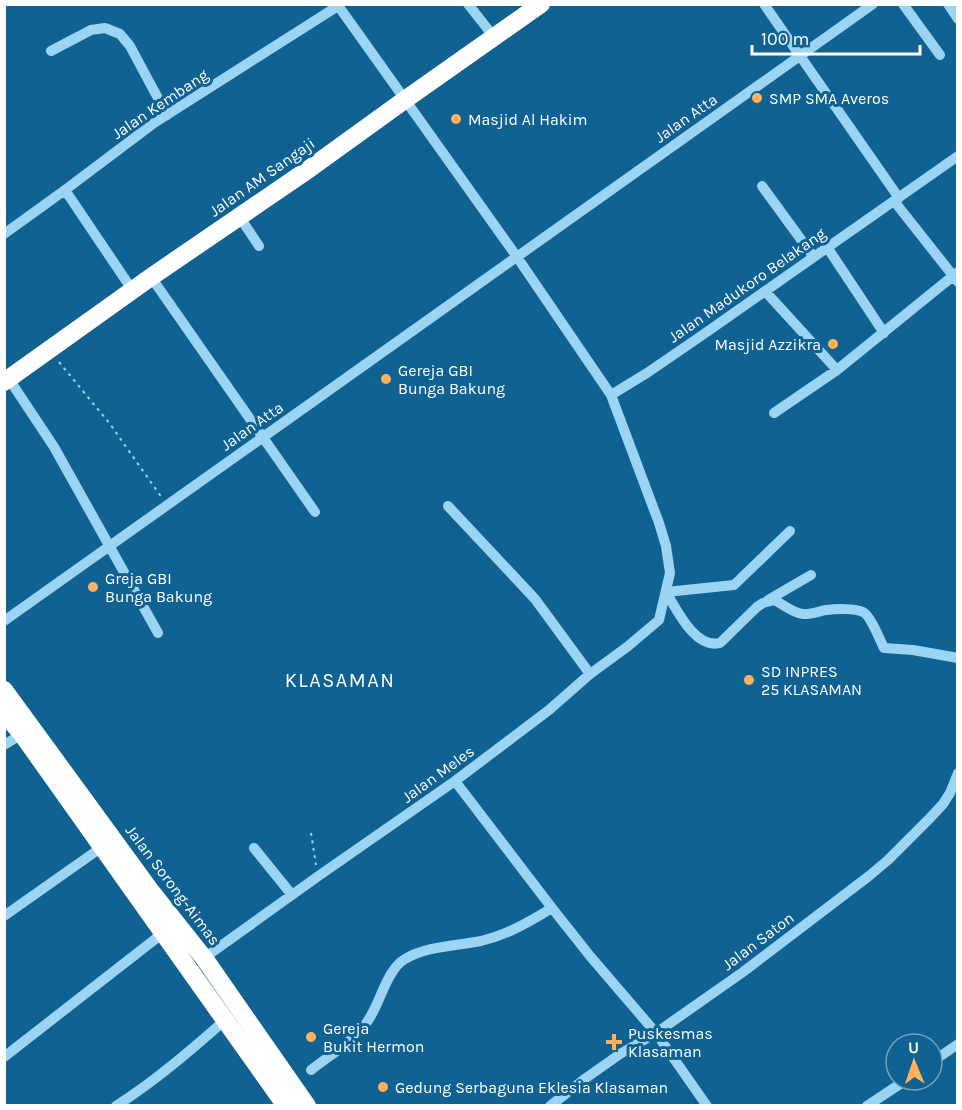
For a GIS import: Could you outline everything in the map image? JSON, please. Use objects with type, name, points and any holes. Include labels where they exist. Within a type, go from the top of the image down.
[{"type":"highway","name":"Jalan AM Sangaji","points":[[7,380],[151,277],[309,169],[403,95],[495,37],[542,4]]},
{"type":"highway","name":"Jalan Sorong-Aimas","points":[[4,690],[150,890],[204,958],[291,1102]]},
{"type":"highway","name":"Jalan Sorong-Aimas","points":[[4,713],[102,847],[224,1021],[291,1102]]},
{"type":"street","points":[[468,4],[495,37]]},
{"type":"street","points":[[764,4],[897,200],[956,277],[837,370],[774,413]]},
{"type":"street","name":"Jalan Atta","points":[[4,621],[873,4]]},
{"type":"street","points":[[903,4],[940,55]]},
{"type":"street","points":[[948,4],[957,19]]},
{"type":"street","points":[[338,5],[517,256],[611,395]]},
{"type":"street","name":"Jalan Kembang","points":[[4,234],[167,115],[338,5]]},
{"type":"street","points":[[51,51],[90,30],[105,28],[120,34],[130,46],[167,115]]},
{"type":"street","name":"Jalan Madukoro Belakang","points":[[611,395],[647,373],[957,156]]},
{"type":"street","points":[[762,186],[813,256]]},
{"type":"street","points":[[65,190],[133,291]]},
{"type":"street","points":[[239,216],[259,246]]},
{"type":"street","points":[[827,247],[884,333]]},
{"type":"street","points":[[151,277],[315,512]]},
{"type":"street","points":[[765,291],[837,370]]},
{"type":"street","points":[[7,380],[54,447],[158,633]]},
{"type":"street","name":"Jalan Meles","points":[[204,958],[455,781],[549,711],[590,674],[659,620],[670,573],[666,546],[611,395]]},
{"type":"street","points":[[448,506],[536,599],[590,674]]},
{"type":"street","points":[[790,531],[734,585],[666,592],[686,624],[699,638],[712,644],[720,644],[757,607],[811,575]]},
{"type":"street","points":[[768,600],[775,600],[803,614],[827,610],[864,612],[871,619],[884,648],[914,650],[957,658]]},
{"type":"street","points":[[4,745],[22,735]]},
{"type":"street","name":"Jalan Saton","points":[[550,1106],[620,1054],[656,1033],[743,972],[882,866],[943,804],[950,793],[957,773]]},
{"type":"street","points":[[455,781],[552,908],[656,1033],[707,1106]]},
{"type":"street","points":[[4,916],[102,847]]},
{"type":"street","points":[[254,848],[292,895]]},
{"type":"street","points":[[311,1070],[353,1038],[365,1025],[372,1016],[393,972],[402,960],[430,949],[482,940],[510,932],[552,908]]},
{"type":"street","points":[[4,1057],[163,933]]},
{"type":"street","points":[[116,1106],[180,1060],[224,1021]]},
{"type":"street","points":[[944,1053],[957,1044]]},
{"type":"street","points":[[867,1106],[888,1092]]},
{"type":"path","points":[[49,350],[110,424],[167,505]]},
{"type":"path","points":[[311,833],[317,877]]},
{"type":"place","name":"SMP SMA Averos","points":[[757,98]]},
{"type":"place","name":"Masjid Al Hakim","points":[[456,119]]},
{"type":"place","name":"Masjid Azzikra","points":[[833,344]]},
{"type":"place","name":"Gereja GBI Bunga Bakung","points":[[386,379]]},
{"type":"place","name":"Greja GBI Bunga Bakung","points":[[93,587]]},
{"type":"place","name":"SD INPRES 25 KLASAMAN","points":[[749,680]]},
{"type":"place","name":"Gereja Bukit Hermon","points":[[311,1037]]},
{"type":"place","name":"Puskesmas Klasaman","points":[[614,1042]]},
{"type":"place","name":"Gedung Serbaguna Eklesia Klasaman","points":[[383,1087]]},
{"type":"district","name":"KLASAMAN","points":[[340,680]]}]
